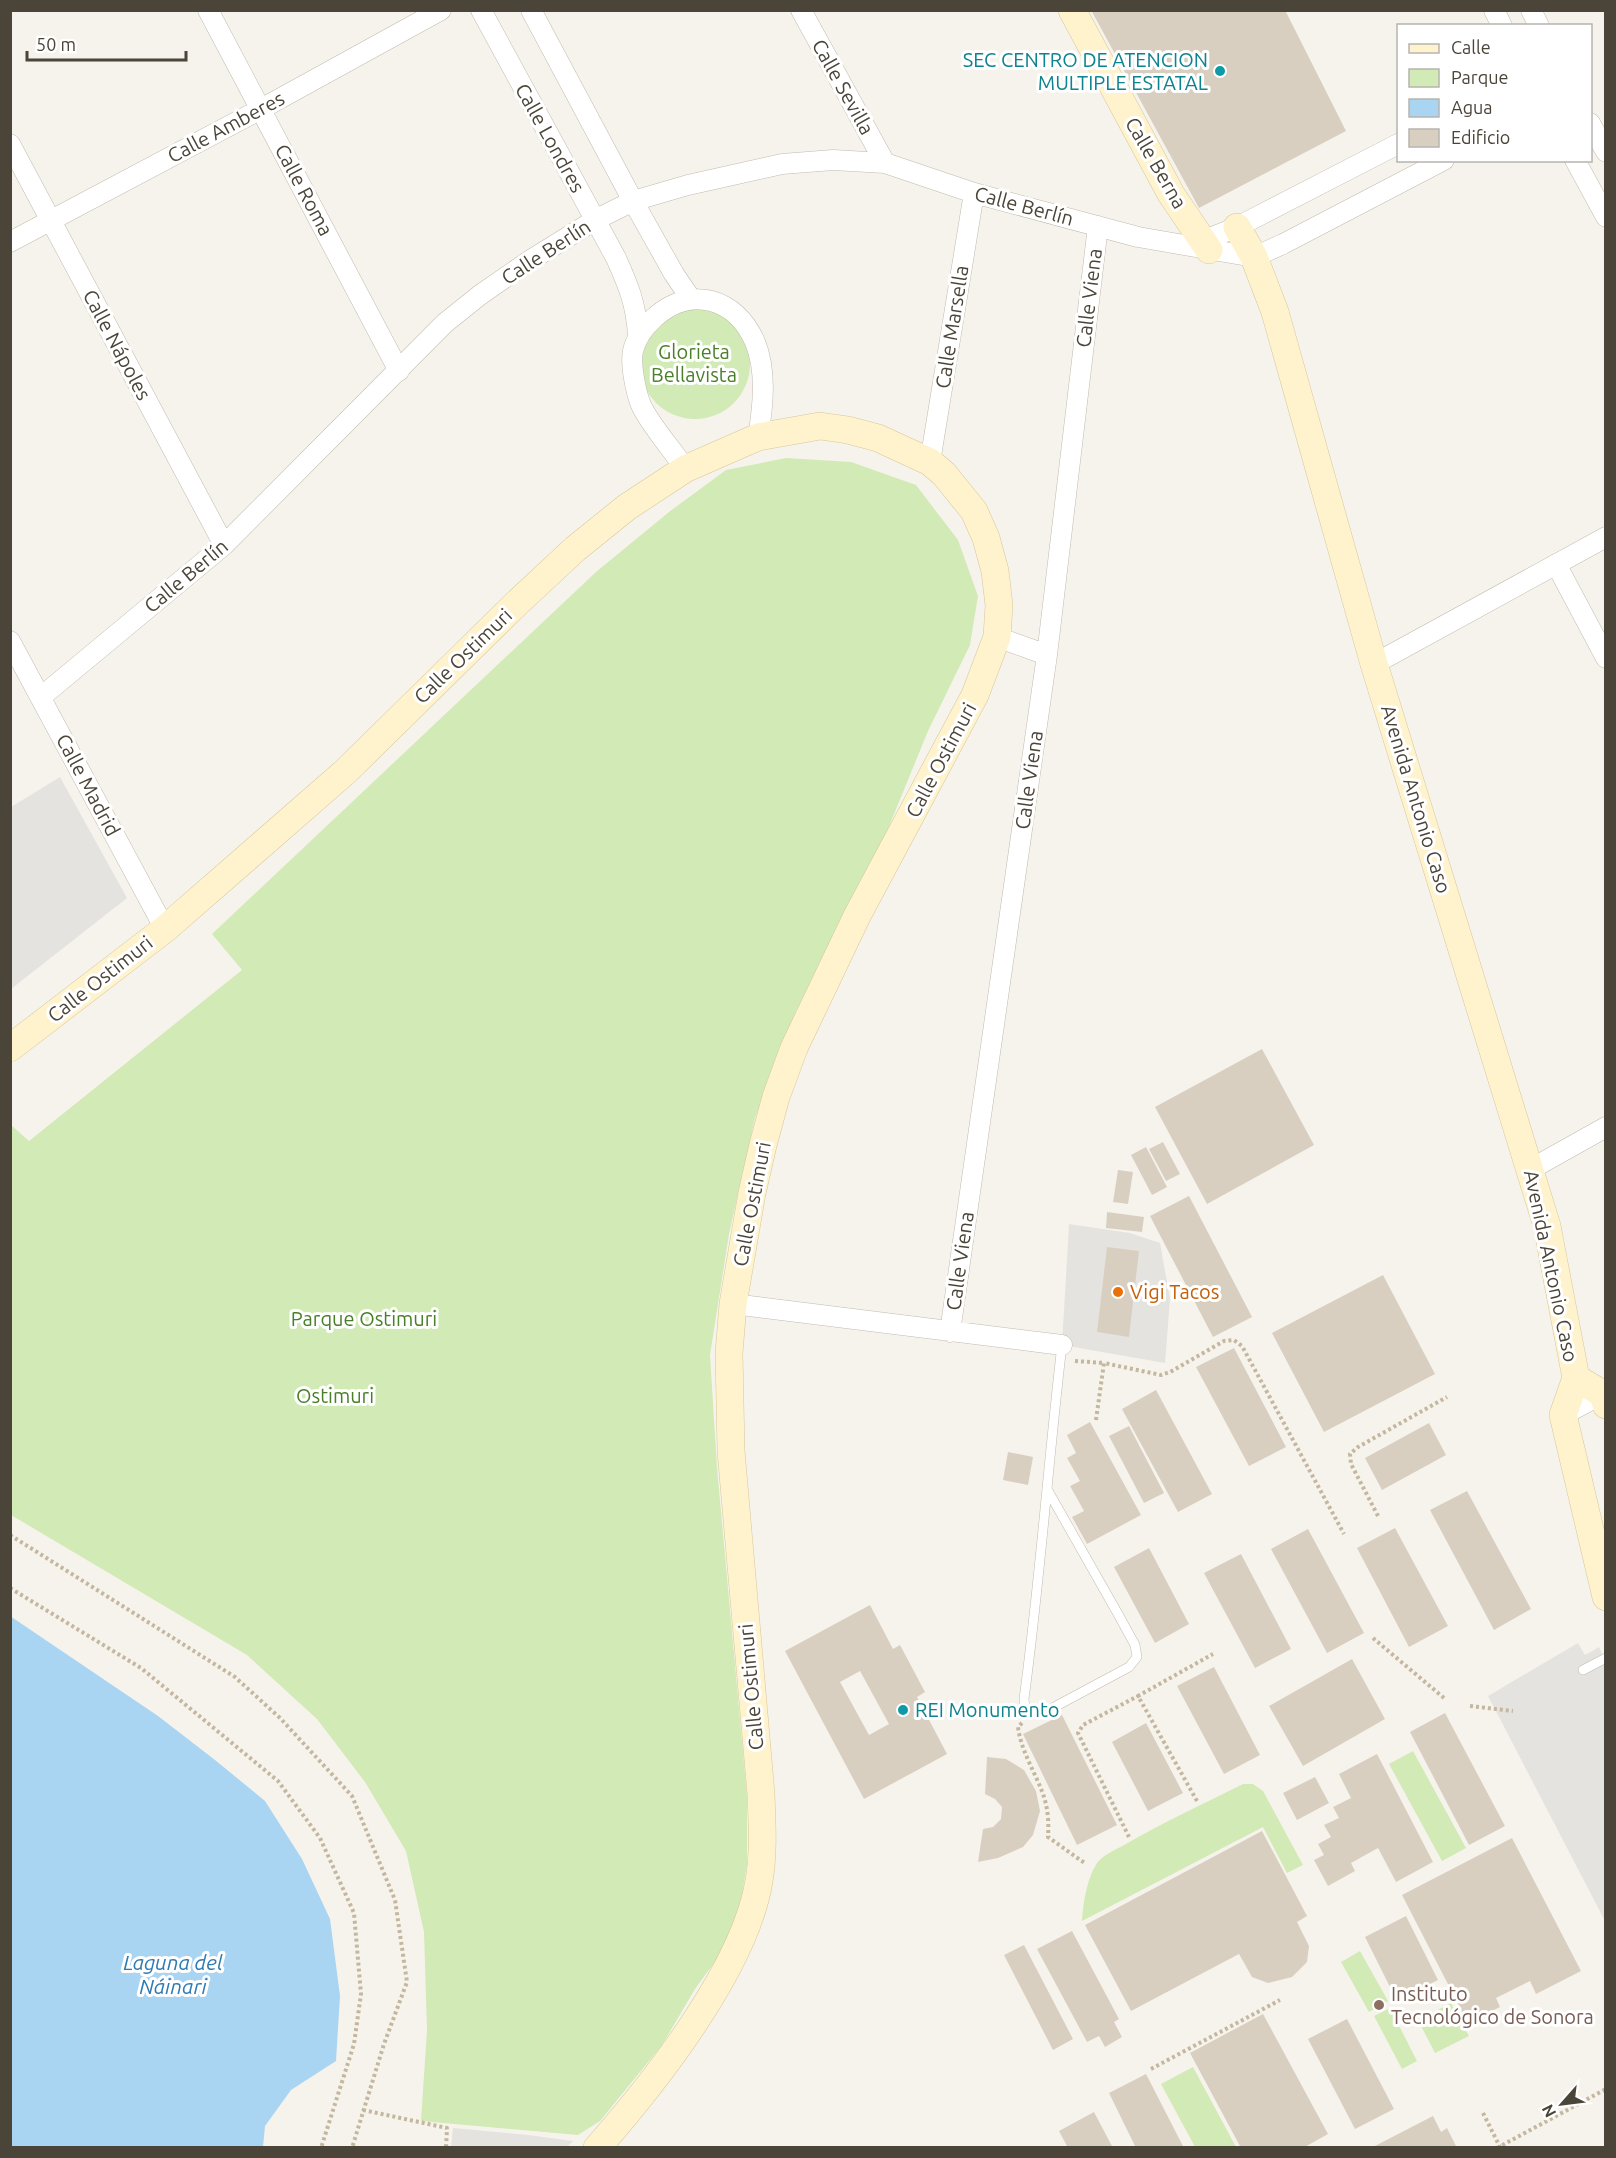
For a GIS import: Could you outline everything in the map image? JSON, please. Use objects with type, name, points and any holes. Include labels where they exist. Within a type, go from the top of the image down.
[{"type":"street","name":"Calle Roma","points":[[208,10],[399,371]]},
{"type":"street","name":"Calle Amberes","points":[[10,242],[261,109],[441,10]]},
{"type":"street","name":"Calle Londres","points":[[481,10],[629,285],[636,310],[638,335],[632,353],[635,382],[641,405],[686,469]]},
{"type":"street","points":[[531,10],[633,201],[674,274],[691,299]]},
{"type":"street","name":"Calle Sevilla","points":[[801,10],[885,163]]},
{"type":"street","name":"Calle Berna","points":[[1072,10],[1201,246]]},
{"type":"street","points":[[1494,10],[1501,24]]},
{"type":"street","points":[[1531,10],[1538,24]]},
{"type":"street","points":[[1592,127],[1605,152]]},
{"type":"street","name":"Calle Nápoles","points":[[10,144],[225,545]]},
{"type":"street","points":[[1201,246],[1397,145]]},
{"type":"street","name":"Calle Berlín","points":[[41,697],[225,545],[445,323],[480,294],[529,261],[595,220],[633,201],[688,185],[782,164],[833,160],[885,163],[974,193],[1138,237],[1201,246],[1254,257]]},
{"type":"street","points":[[1254,257],[1440,162]]},
{"type":"street","points":[[1576,162],[1605,217]]},
{"type":"street","name":"Calle Marsella","points":[[930,462],[974,193]]},
{"type":"street","name":"Calle Viena","points":[[950,1332],[1047,655],[1098,226]]},
{"type":"street","name":"Avenida Antonio Caso","points":[[1237,227],[1254,257],[1275,312],[1374,664],[1547,1226],[1576,1378],[1563,1415]]},
{"type":"street","points":[[638,335],[649,323],[676,302],[706,299],[729,310],[748,330],[759,357],[763,392],[758,437]]},
{"type":"street","name":"Calle Ostimuri","points":[[10,1048],[165,929],[345,772],[575,549],[627,507],[686,469],[758,437],[820,426],[878,438],[930,462],[974,511],[986,538],[994,571],[999,605],[997,637],[975,695],[857,916],[794,1048],[776,1097],[763,1145],[752,1193],[733,1304],[729,1353],[730,1451],[761,1794],[763,1845],[759,1882],[750,1916],[728,1968],[662,2067],[597,2148]]},
{"type":"street","points":[[1374,664],[1605,537]]},
{"type":"street","points":[[1556,564],[1605,658]]},
{"type":"street","points":[[997,637],[1047,655]]},
{"type":"street","name":"Calle Madrid","points":[[10,641],[165,929]]},
{"type":"street","points":[[1531,1169],[1605,1127]]},
{"type":"street","points":[[733,1304],[950,1332],[1061,1352]]},
{"type":"street","name":"Avenida Antonio Caso","points":[[1576,1378],[1604,1397]]},
{"type":"street","points":[[1604,1397],[1563,1415],[1605,1597]]},
{"type":"lane","points":[[1047,1489],[1118,1614],[1135,1646],[1137,1657],[1129,1666],[1045,1712],[1036,1714],[1029,1713],[1024,1707],[1024,1699],[1038,1596],[1047,1489],[1061,1352]]},
{"type":"lane","points":[[1583,1670],[1605,1658]]},
{"type":"path","points":[[1061,1352],[1161,1375],[1224,1341],[1234,1340],[1242,1346],[1344,1534]]},
{"type":"path","points":[[1096,1420],[1104,1363]]},
{"type":"path","points":[[1378,1516],[1351,1464],[1350,1454],[1358,1447],[1447,1397]]},
{"type":"path","points":[[10,1535],[235,1677],[280,1718],[352,1796],[395,1900],[406,1982],[352,2148]]},
{"type":"path","points":[[10,1588],[141,1668],[278,1781],[320,1838],[354,1913],[361,1994],[354,2044],[321,2148]]},
{"type":"path","points":[[1373,1638],[1444,1698]]},
{"type":"path","points":[[1129,1837],[1078,1733],[1083,1725],[1213,1654]]},
{"type":"path","points":[[1138,1696],[1197,1802]]},
{"type":"path","points":[[1470,1706],[1513,1711]]},
{"type":"path","points":[[1029,1713],[1018,1727],[1019,1738],[1044,1795],[1049,1818],[1048,1837],[1086,1864]]},
{"type":"path","points":[[1151,2069],[1280,2000]]},
{"type":"path","points":[[1482,2114],[1499,2147],[1605,2089]]},
{"type":"path","points":[[363,2110],[447,2128],[446,2148]]},
{"type":"green space","name":"Glorieta Bellavista","points":[[695,309],[716,314],[734,325],[745,343],[750,364],[745,385],[734,403],[716,414],[695,419],[674,414],[656,403],[645,385],[640,364],[645,343],[656,325],[674,314]]},
{"type":"green space","name":"Parque Ostimuri","points":[[786,458],[851,462],[916,485],[958,540],[978,596],[970,645],[928,731],[872,868],[796,1011],[755,1118],[729,1234],[710,1355],[717,1468],[747,1796],[747,1864],[739,1914],[716,1960],[695,1989],[662,2045],[600,2121],[578,2135],[421,2121],[427,2030],[424,1932],[406,1851],[365,1782],[317,1719],[247,1655],[11,1515],[11,1125],[29,1141],[242,970],[212,934],[596,572],[669,512],[726,470]]},
{"type":"green space","points":[[1413,1751],[1466,1848],[1442,1861],[1389,1764]]},
{"type":"green space","points":[[1243,1784],[1253,1784],[1263,1791],[1303,1865],[1287,1873],[1263,1827],[1082,1921],[1088,1883],[1097,1863],[1102,1858],[1153,1829]]},
{"type":"green space","points":[[1360,1951],[1388,2001],[1369,2012],[1341,1962]]},
{"type":"green space","points":[[1451,2003],[1469,2036],[1435,2053],[1418,2020]]},
{"type":"green space","points":[[1390,2008],[1417,2061],[1402,2069],[1374,2016]]},
{"type":"green space","points":[[1193,2067],[1236,2147],[1195,2147],[1161,2084]]},
{"type":"shaded area","points":[[60,777],[127,898],[11,989],[11,807]]},
{"type":"shaded area","points":[[1069,1224],[1130,1233],[1160,1243],[1170,1299],[1165,1363],[1062,1345]]},
{"type":"shaded area","points":[[1578,1643],[1585,1655],[1599,1647],[1605,1660],[1605,1921],[1488,1696]]},
{"type":"shaded area","points":[[453,2128],[573,2141],[566,2148],[451,2147]]},
{"type":"water","name":"Laguna del Náinari","points":[[10,1616],[158,1716],[265,1801],[302,1859],[330,1919],[340,1996],[336,2061],[291,2090],[265,2126],[263,2147],[11,2147]]},
{"type":"building","name":"SEC CENTRO DE ATENCION MULTIPLE ESTATAL","points":[[1091,10],[1285,10],[1346,131],[1199,208]]},
{"type":"building","points":[[1262,1049],[1314,1145],[1207,1204],[1155,1107]]},
{"type":"building","points":[[1163,1142],[1180,1174],[1166,1181],[1149,1149]]},
{"type":"building","points":[[1146,1147],[1167,1187],[1152,1195],[1131,1155]]},
{"type":"building","points":[[1118,1170],[1133,1172],[1128,1204],[1113,1202]]},
{"type":"building","points":[[1189,1196],[1252,1317],[1213,1337],[1150,1216]]},
{"type":"building","points":[[1107,1212],[1144,1217],[1142,1232],[1106,1228]]},
{"type":"building","name":"Vigi Tacos","points":[[1107,1247],[1139,1251],[1129,1337],[1097,1332]]},
{"type":"building","points":[[1383,1275],[1435,1374],[1324,1432],[1272,1333]]},
{"type":"building","points":[[1234,1348],[1286,1447],[1249,1466],[1196,1367]]},
{"type":"building","points":[[1156,1390],[1212,1494],[1178,1512],[1122,1409]]},
{"type":"building","points":[[1090,1422],[1141,1515],[1087,1544],[1072,1517],[1084,1511],[1070,1486],[1080,1481],[1067,1458],[1076,1453],[1067,1435]]},
{"type":"building","points":[[1429,1423],[1446,1455],[1382,1490],[1365,1458]]},
{"type":"building","points":[[1129,1426],[1164,1493],[1144,1503],[1109,1436]]},
{"type":"building","points":[[1008,1452],[1033,1457],[1028,1485],[1003,1480]]},
{"type":"building","points":[[1467,1491],[1531,1609],[1494,1630],[1430,1510]]},
{"type":"building","points":[[1395,1528],[1448,1626],[1409,1647],[1357,1548]]},
{"type":"building","points":[[1308,1529],[1364,1633],[1327,1653],[1271,1549]]},
{"type":"building","points":[[1149,1548],[1189,1624],[1155,1643],[1114,1567]]},
{"type":"building","points":[[1241,1554],[1291,1649],[1255,1668],[1204,1573]]},
{"type":"building","name":"REI Monumento","points":[[870,1605],[893,1649],[900,1645],[925,1692],[917,1697],[947,1754],[864,1799],[785,1651]],"holes":[[[860,1671],[889,1724],[869,1735],[840,1682]]]},
{"type":"building","points":[[1352,1659],[1385,1719],[1303,1766],[1269,1706]]},
{"type":"building","points":[[1214,1667],[1260,1755],[1224,1774],[1177,1686]]},
{"type":"building","points":[[1445,1713],[1505,1826],[1469,1845],[1410,1732]]},
{"type":"building","points":[[1062,1715],[1117,1825],[1077,1845],[1023,1734]]},
{"type":"building","points":[[1146,1723],[1183,1793],[1148,1811],[1112,1742]]},
{"type":"building","points":[[1377,1754],[1433,1862],[1396,1882],[1378,1848],[1351,1863],[1355,1871],[1328,1886],[1314,1860],[1324,1855],[1318,1844],[1331,1837],[1324,1825],[1339,1818],[1333,1807],[1351,1798],[1339,1774]]},
{"type":"building","points":[[987,1757],[1006,1759],[1024,1770],[1036,1791],[1040,1811],[1033,1835],[1023,1847],[998,1858],[978,1862],[983,1829],[993,1827],[1001,1819],[1002,1807],[995,1799],[985,1794]]},
{"type":"building","points":[[1315,1777],[1329,1803],[1297,1820],[1283,1793]]},
{"type":"building","points":[[1262,1831],[1307,1916],[1297,1922],[1309,1946],[1307,1962],[1292,1977],[1268,1983],[1252,1977],[1239,1954],[1131,2011],[1085,1925]]},
{"type":"building","points":[[1512,1838],[1581,1971],[1536,1994],[1530,1981],[1496,1998],[1500,2007],[1468,2023],[1402,1895]]},
{"type":"building","points":[[1406,1916],[1438,1980],[1397,2001],[1365,1937]]},
{"type":"building","points":[[1072,1931],[1119,2019],[1114,2022],[1122,2037],[1105,2047],[1099,2036],[1087,2042],[1037,1949]]},
{"type":"building","points":[[1024,1945],[1073,2039],[1053,2050],[1004,1955]]},
{"type":"building","points":[[1263,2014],[1328,2134],[1303,2148],[1241,2148],[1190,2053]]},
{"type":"building","points":[[1347,2019],[1394,2109],[1355,2129],[1308,2039]]},
{"type":"building","points":[[1146,2074],[1184,2148],[1136,2148],[1109,2093]]},
{"type":"building","points":[[1094,2112],[1113,2148],[1068,2148],[1059,2131]]},
{"type":"building","points":[[1433,2116],[1441,2132],[1447,2128],[1457,2148],[1371,2148]]},
{"type":"place","name":"SEC CENTRO DE ATENCION MULTIPLE ESTATAL","points":[[1220,71]]},
{"type":"place","name":"Vigi Tacos","points":[[1118,1292]]},
{"type":"place","name":"REI Monumento","points":[[903,1710]]},
{"type":"place","name":"Instituto Tecnológico de Sonora","points":[[1379,2005]]},
{"type":"park label","name":"Ostimuri","points":[[335,1396]]}]
